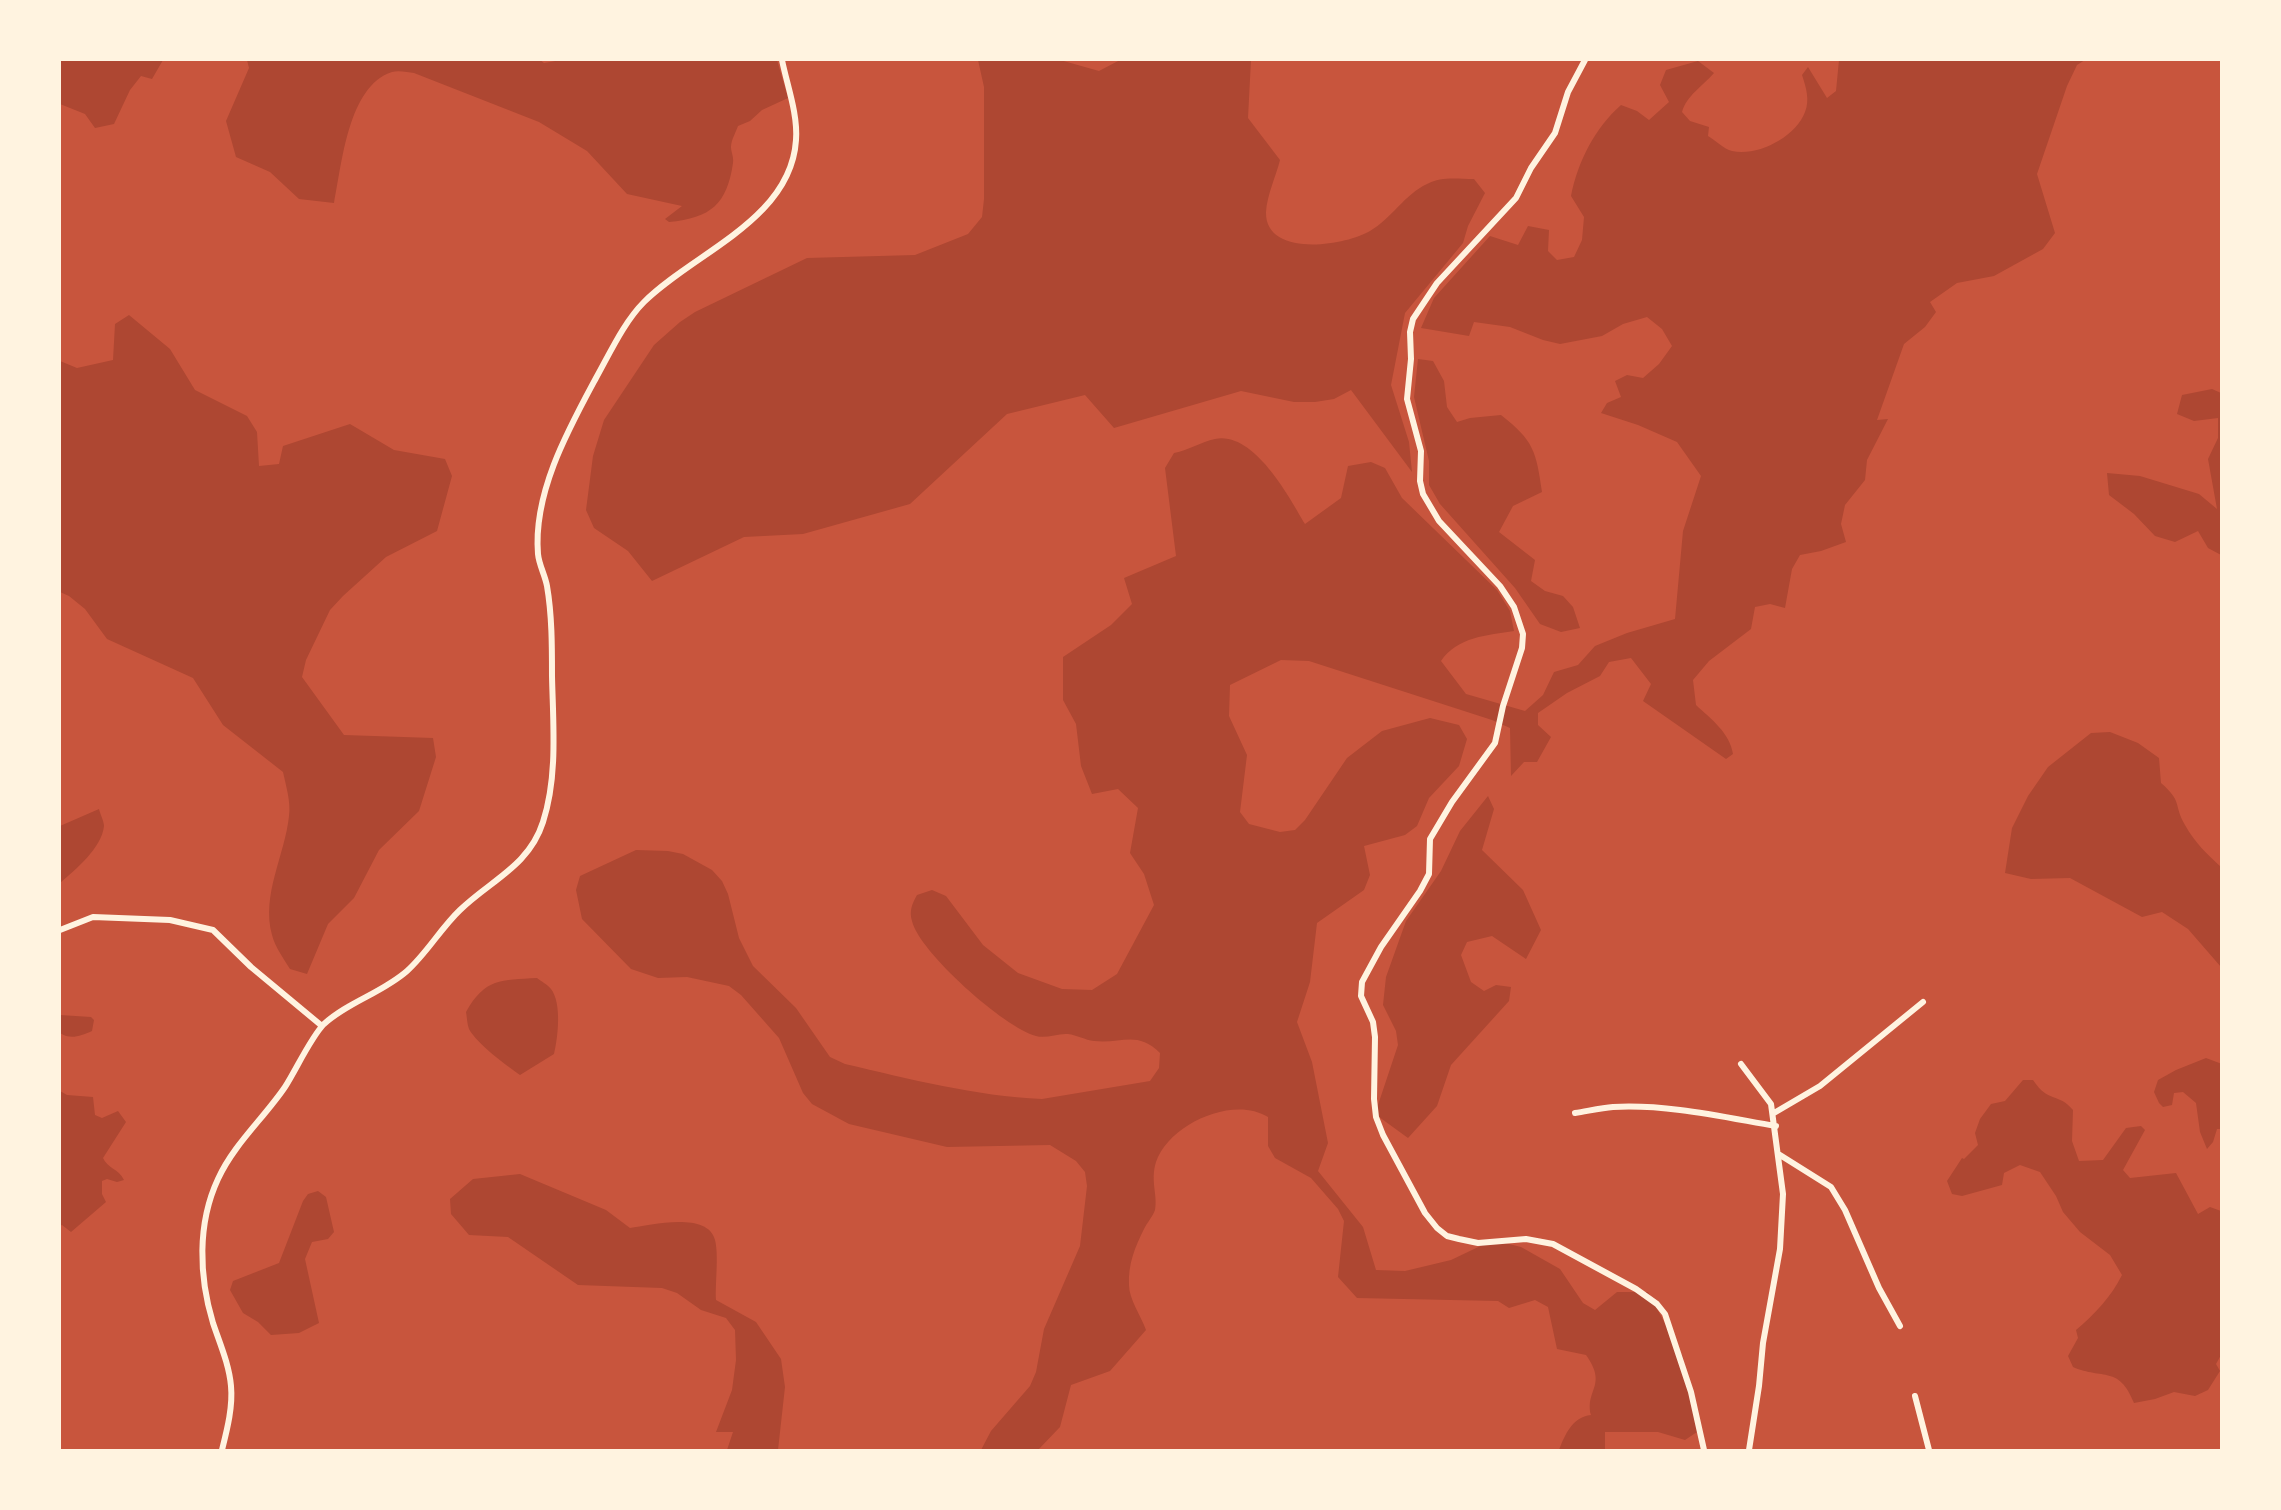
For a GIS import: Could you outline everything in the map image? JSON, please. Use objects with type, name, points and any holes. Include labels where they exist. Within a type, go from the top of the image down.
[{"type":"street","points":[[222,1451],[228,1428],[232,1389],[205,1292],[202,1264],[204,1228],[217,1181],[231,1154],[285,1087],[322,1026],[405,972],[461,909],[524,858],[534,844],[544,822],[551,786],[554,718],[547,585],[538,557],[540,519],[546,489],[595,379],[640,306],[674,277],[743,228],[778,191],[791,164],[796,141],[795,118],[782,60]]},
{"type":"street","points":[[1585,60],[1568,92],[1555,133],[1531,168],[1516,198],[1437,283],[1413,319],[1407,399],[1421,451],[1420,481],[1423,494],[1439,521],[1500,586],[1514,607],[1523,634],[1522,648],[1494,743],[1452,802],[1430,839],[1429,874],[1381,947],[1362,982],[1361,996],[1373,1021],[1374,1099],[1377,1116],[1383,1135],[1425,1213],[1447,1236],[1459,1239],[1478,1243],[1527,1239],[1553,1244],[1636,1289],[1657,1304],[1665,1314],[1691,1392],[1704,1451]]},
{"type":"street","points":[[60,930],[93,917],[170,920],[213,930],[251,967],[322,1026]]},
{"type":"street","points":[[1774,1113],[1820,1086],[1923,1002]]},
{"type":"street","points":[[1741,1064],[1766,1095],[1774,1113],[1783,1194],[1780,1249],[1763,1343],[1749,1451]]},
{"type":"street","points":[[1576,1113],[1615,1107],[1688,1111],[1776,1126]]},
{"type":"street","points":[[1780,1155],[1831,1187],[1845,1210],[1878,1288],[1900,1326]]},
{"type":"street","points":[[1915,1396],[1929,1451]]},
{"type":"shaded area","points":[[60,60],[163,60],[152,79],[141,76],[130,90],[114,124],[95,128],[85,114],[60,104]]},
{"type":"shaded area","points":[[247,60],[540,60],[544,63],[561,60],[777,60],[788,98],[762,110],[750,121],[738,126],[731,144],[733,161],[730,177],[721,199],[696,217],[669,222],[665,219],[682,206],[627,194],[587,151],[539,122],[414,73],[394,71],[377,80],[356,109],[344,148],[334,203],[299,199],[270,172],[236,157],[226,121],[249,68]]},
{"type":"shaded area","points":[[978,60],[1060,60],[1099,71],[1120,60],[1251,60],[1248,118],[1280,160],[1266,212],[1269,227],[1278,236],[1292,242],[1326,244],[1358,236],[1378,226],[1419,188],[1433,181],[1474,179],[1485,193],[1468,226],[1463,243],[1405,313],[1391,385],[1409,442],[1412,472],[1351,390],[1334,399],[1315,402],[1294,402],[1241,391],[1114,428],[1085,395],[1007,414],[910,504],[803,534],[744,537],[652,581],[628,551],[594,528],[586,510],[593,456],[604,420],[654,345],[695,312],[807,258],[915,255],[968,234],[982,217],[984,199],[984,87]]},
{"type":"shaded area","points":[[1839,60],[2085,60],[2077,65],[2067,86],[2037,174],[2055,233],[2043,249],[1994,276],[1957,283],[1930,302],[1936,312],[1925,327],[1904,344],[1877,420],[1888,419],[1867,460],[1865,480],[1845,505],[1841,524],[1846,542],[1800,555],[1792,569],[1785,608],[1770,604],[1755,607],[1751,629],[1709,661],[1693,680],[1696,705],[1724,733],[1733,754],[1726,759],[1643,701],[1651,684],[1631,658],[1609,662],[1600,676],[1567,693],[1538,713],[1538,725],[1551,737],[1537,762],[1524,762],[1511,776],[1510,728],[1492,720],[1309,661],[1281,660],[1230,685],[1229,716],[1247,755],[1240,812],[1249,824],[1280,832],[1295,830],[1305,820],[1347,758],[1382,731],[1430,718],[1459,725],[1467,739],[1459,766],[1429,798],[1417,826],[1405,835],[1364,846],[1370,875],[1364,890],[1317,923],[1310,982],[1297,1022],[1312,1062],[1328,1143],[1318,1171],[1363,1227],[1376,1270],[1405,1271],[1451,1260],[1493,1240],[1521,1247],[1560,1269],[1583,1303],[1595,1310],[1617,1292],[1648,1292],[1683,1357],[1697,1432],[1685,1440],[1658,1432],[1605,1432],[1605,1450],[1559,1450],[1574,1423],[1591,1415],[1591,1399],[1596,1381],[1586,1355],[1557,1349],[1548,1307],[1535,1300],[1509,1308],[1498,1301],[1357,1298],[1338,1277],[1344,1221],[1338,1209],[1311,1178],[1275,1158],[1268,1146],[1268,1117],[1254,1111],[1238,1109],[1204,1117],[1188,1125],[1163,1148],[1156,1162],[1155,1210],[1135,1249],[1129,1277],[1131,1296],[1146,1330],[1110,1371],[1071,1385],[1060,1427],[1038,1450],[981,1450],[991,1431],[1030,1386],[1036,1372],[1044,1329],[1080,1246],[1087,1186],[1085,1172],[1076,1161],[1050,1145],[947,1147],[849,1124],[812,1104],[803,1093],[779,1038],[741,995],[729,986],[687,977],[658,978],[631,969],[582,919],[576,890],[580,876],[636,850],[683,854],[712,870],[722,881],[728,894],[739,938],[753,966],[796,1008],[830,1057],[845,1064],[967,1091],[1042,1099],[1150,1081],[1159,1068],[1160,1053],[1144,1042],[1094,1041],[1068,1034],[1040,1037],[1005,1019],[946,969],[918,935],[911,914],[917,895],[932,890],[946,896],[983,945],[1018,973],[1062,989],[1092,990],[1117,974],[1154,905],[1144,874],[1130,853],[1138,808],[1118,789],[1092,794],[1081,766],[1076,724],[1063,700],[1063,657],[1111,625],[1132,604],[1124,578],[1176,556],[1165,468],[1174,453],[1215,439],[1229,439],[1243,445],[1269,468],[1305,524],[1341,498],[1348,466],[1371,462],[1385,468],[1402,498],[1497,590],[1510,611],[1514,631],[1464,642],[1441,661],[1466,694],[1525,711],[1543,695],[1554,672],[1578,665],[1595,646],[1675,619],[1683,531],[1701,476],[1677,442],[1601,413],[1607,403],[1621,397],[1615,381],[1627,375],[1643,378],[1659,364],[1672,346],[1662,329],[1647,317],[1623,324],[1602,336],[1560,344],[1510,327],[1474,322],[1469,336],[1421,328],[1434,298],[1490,236],[1518,245],[1528,226],[1549,230],[1548,251],[1557,260],[1574,257],[1582,240],[1584,217],[1571,196],[1578,170],[1589,146],[1603,124],[1621,105],[1637,111],[1649,120],[1669,102],[1660,85],[1666,70],[1698,61],[1714,73],[1691,96],[1682,112],[1690,121],[1709,127],[1708,136],[1723,146],[1742,152],[1764,148],[1774,143],[1785,137],[1800,121],[1807,103],[1802,75],[1808,67],[1827,98],[1836,91]]},
{"type":"shaded area","points":[[129,315],[170,349],[195,390],[247,416],[257,432],[259,466],[279,464],[283,446],[350,424],[394,450],[445,459],[452,476],[437,531],[386,557],[343,596],[330,610],[306,660],[302,677],[344,735],[433,738],[436,757],[419,811],[379,850],[354,898],[328,924],[307,974],[290,969],[275,944],[269,920],[271,890],[289,816],[289,800],[283,772],[223,725],[193,678],[107,639],[85,609],[60,592],[60,361],[77,368],[113,360],[115,324]]},
{"type":"shaded area","points":[[1418,359],[1433,361],[1444,381],[1447,407],[1457,422],[1501,415],[1520,432],[1532,448],[1542,492],[1513,506],[1499,532],[1535,560],[1531,581],[1545,591],[1563,596],[1573,607],[1580,628],[1561,632],[1540,624],[1515,588],[1440,504],[1429,485],[1429,461],[1414,397]]},
{"type":"shaded area","points":[[2212,389],[2221,393],[2221,555],[2208,548],[2198,531],[2175,542],[2155,536],[2134,514],[2109,495],[2107,473],[2140,476],[2199,494],[2217,509],[2208,459],[2218,438],[2218,418],[2194,421],[2177,414],[2182,395]]},
{"type":"shaded area","points":[[2110,732],[2138,743],[2159,758],[2161,783],[2175,799],[2181,818],[2193,837],[2221,867],[2221,967],[2188,929],[2162,912],[2142,917],[2070,878],[2031,879],[2005,873],[2012,828],[2028,796],[2048,767],[2091,733]]},
{"type":"shaded area","points":[[1488,796],[1494,809],[1482,850],[1523,890],[1541,930],[1526,959],[1492,936],[1467,942],[1461,955],[1471,982],[1484,991],[1496,985],[1511,987],[1509,1001],[1451,1065],[1437,1106],[1408,1138],[1375,1114],[1398,1045],[1396,1031],[1383,1005],[1386,977],[1406,921],[1441,871],[1460,831]]},
{"type":"shaded area","points":[[99,809],[104,826],[98,842],[87,858],[60,883],[60,826]]},
{"type":"shaded area","points":[[537,978],[551,989],[557,1003],[554,1054],[520,1075],[478,1041],[468,1027],[466,1012],[480,993],[495,983]]},
{"type":"shaded area","points":[[60,1015],[91,1017],[94,1020],[92,1031],[76,1036],[60,1033]]},
{"type":"shaded area","points":[[2206,1058],[2222,1064],[2221,1129],[2217,1129],[2213,1142],[2207,1149],[2200,1132],[2196,1103],[2183,1092],[2174,1093],[2172,1105],[2163,1107],[2154,1092],[2158,1080]]},
{"type":"shaded area","points":[[2023,1080],[2033,1080],[2044,1092],[2063,1101],[2073,1110],[2072,1141],[2079,1161],[2103,1160],[2126,1128],[2141,1126],[2145,1130],[2123,1170],[2130,1178],[2176,1173],[2198,1214],[2210,1207],[2221,1211],[2221,1355],[2216,1364],[2220,1371],[2208,1390],[2195,1396],[2174,1392],[2134,1403],[2128,1391],[2116,1378],[2073,1367],[2068,1356],[2078,1338],[2076,1330],[2102,1305],[2122,1275],[2110,1255],[2080,1232],[2063,1212],[2040,1172],[2020,1165],[2004,1173],[2002,1185],[1962,1196],[1952,1194],[1947,1181],[1962,1158],[1978,1145],[1975,1133],[1980,1119],[1991,1104],[2005,1101]]},
{"type":"shaded area","points":[[60,1091],[67,1095],[93,1097],[95,1115],[102,1118],[118,1111],[126,1122],[103,1158],[124,1180],[102,1181],[102,1194],[106,1202],[71,1232],[60,1226]]},
{"type":"shaded area","points":[[520,1174],[606,1210],[630,1228],[677,1222],[702,1225],[710,1231],[716,1246],[716,1300],[756,1322],[781,1359],[785,1387],[778,1450],[727,1450],[733,1432],[716,1432],[732,1390],[736,1360],[735,1330],[726,1318],[701,1310],[677,1293],[662,1288],[578,1285],[508,1237],[469,1235],[451,1214],[450,1199],[473,1179]]},
{"type":"shaded area","points":[[318,1191],[326,1197],[334,1232],[328,1239],[312,1242],[305,1259],[319,1323],[299,1333],[271,1335],[258,1322],[243,1313],[230,1290],[233,1281],[279,1263],[303,1201],[308,1194]]}]
